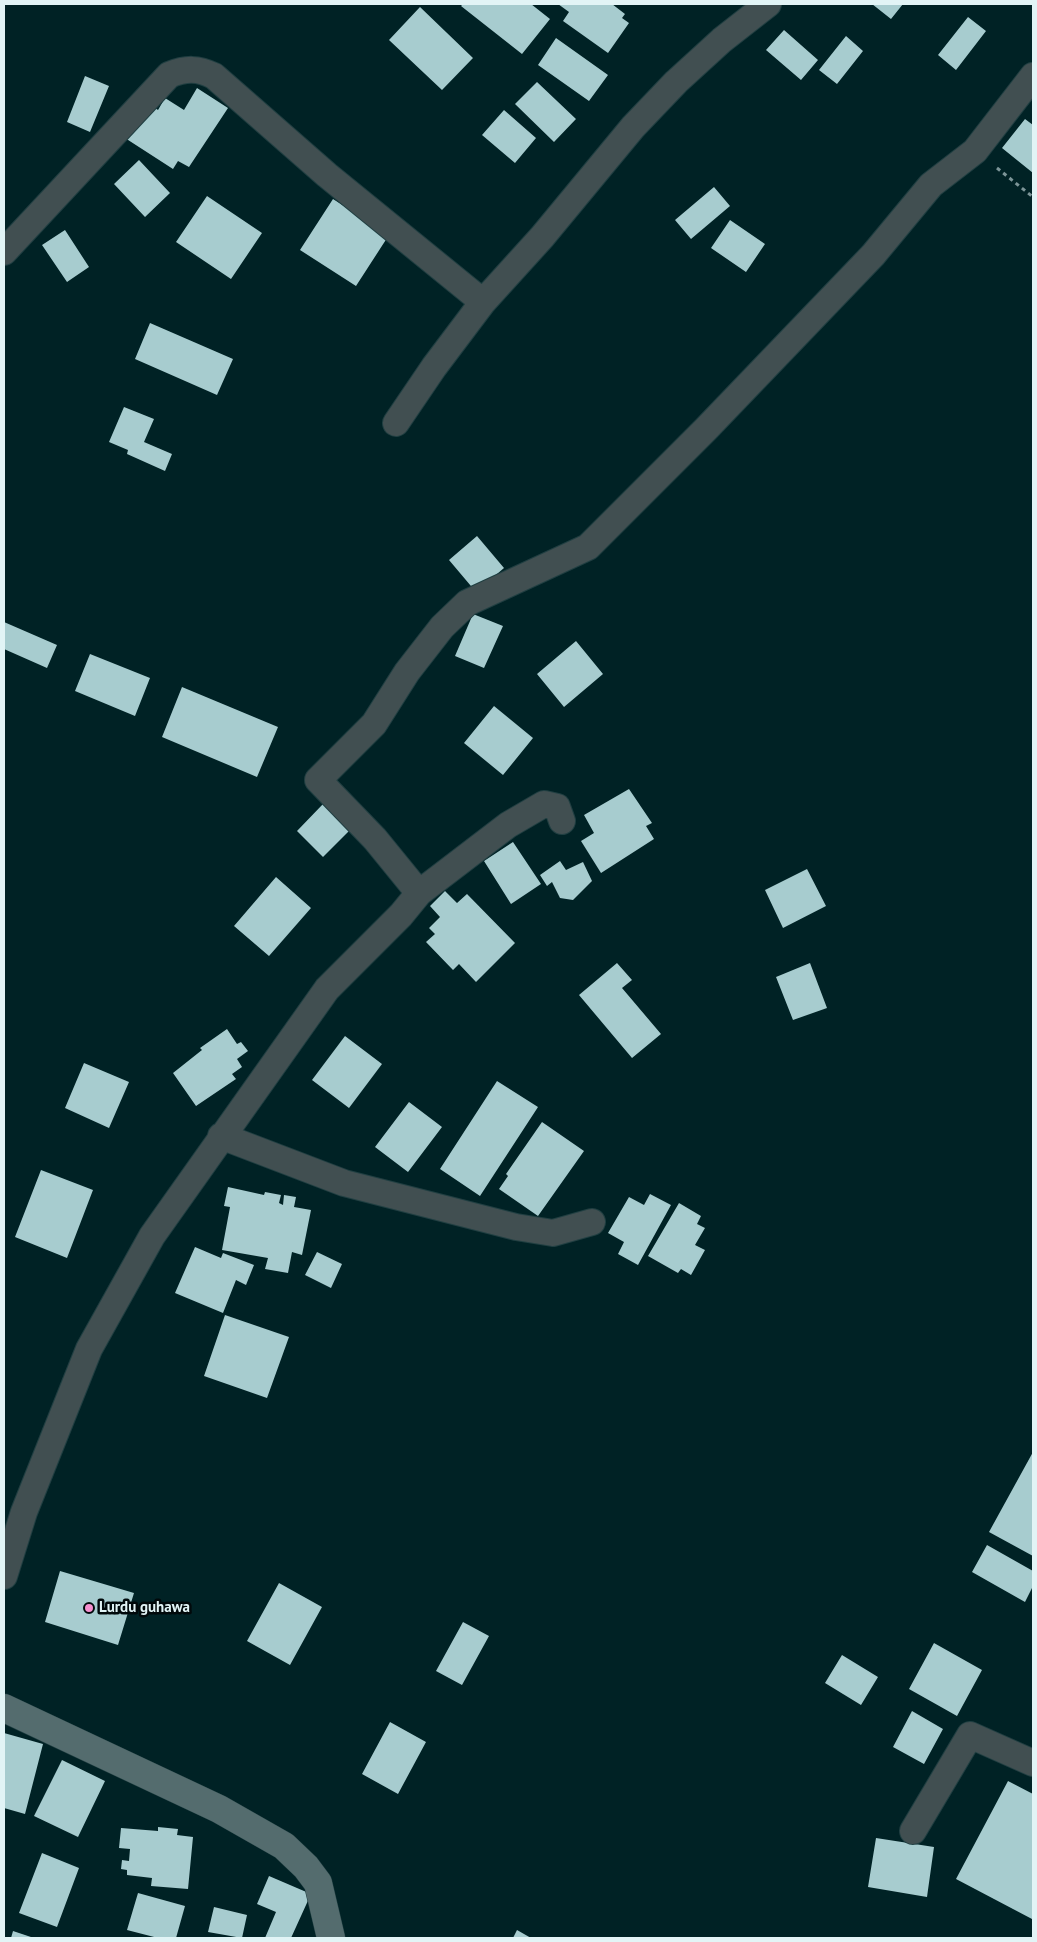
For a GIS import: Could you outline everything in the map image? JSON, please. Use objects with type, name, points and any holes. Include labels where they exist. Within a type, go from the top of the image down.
[{"type":"street","points":[[396,423],[434,367],[483,302],[542,237],[639,121],[716,46],[768,4]]},
{"type":"street","points":[[4,252],[169,74],[179,70],[196,69],[214,76],[327,175],[483,302]]},
{"type":"street","points":[[419,893],[376,839],[318,780],[374,724],[407,672],[442,627],[468,603],[588,547],[706,429],[873,255],[932,185],[975,151],[1033,76]]},
{"type":"street","points":[[4,1576],[24,1512],[89,1349],[152,1236],[221,1136],[327,989],[401,915],[419,893],[508,824],[544,804],[557,807],[562,821]]},
{"type":"street","points":[[221,1136],[337,1181],[516,1226],[553,1233],[592,1222]]},
{"type":"street","points":[[4,1708],[219,1809],[284,1846],[306,1867],[318,1883],[331,1938]]},
{"type":"street","points":[[912,1831],[970,1735],[1033,1763]]},
{"type":"path","points":[[975,151],[1033,197]]},
{"type":"building","points":[[463,4],[531,4],[550,19],[522,54],[461,6]]},
{"type":"building","points":[[558,4],[612,4],[625,14],[622,18],[629,23],[608,53],[563,21],[569,12]]},
{"type":"building","points":[[872,4],[903,4],[891,19]]},
{"type":"building","points":[[420,7],[473,58],[442,90],[389,40]]},
{"type":"building","points":[[968,17],[986,31],[956,70],[938,55]]},
{"type":"building","points":[[784,30],[818,60],[801,80],[766,50]]},
{"type":"building","points":[[846,36],[863,51],[837,84],[819,70]]},
{"type":"building","points":[[556,38],[608,75],[589,101],[538,65]]},
{"type":"building","points":[[85,76],[109,86],[90,132],[67,122]]},
{"type":"building","points":[[537,82],[576,119],[554,142],[515,104]]},
{"type":"building","points":[[197,88],[228,108],[189,167],[178,161],[173,169],[125,138],[148,103],[158,110],[165,98],[184,110]]},
{"type":"building","points":[[504,110],[536,138],[515,163],[482,135]]},
{"type":"building","points":[[1025,119],[1033,125],[1033,173],[1002,148]]},
{"type":"building","points":[[139,160],[170,193],[145,217],[114,184]]},
{"type":"building","points":[[714,187],[730,206],[691,239],[675,220]]},
{"type":"building","points":[[207,196],[262,233],[231,279],[176,242]]},
{"type":"building","points":[[333,199],[389,235],[356,286],[300,250]]},
{"type":"building","points":[[730,220],[765,244],[746,272],[711,248]]},
{"type":"building","points":[[65,230],[89,267],[67,282],[42,245]]},
{"type":"building","points":[[150,323],[233,359],[217,395],[135,359]]},
{"type":"building","points":[[124,407],[154,419],[144,442],[172,454],[165,471],[127,454],[128,450],[109,442]]},
{"type":"building","points":[[477,536],[504,568],[476,592],[449,560]]},
{"type":"building","points":[[473,614],[503,626],[484,668],[455,656]]},
{"type":"building","points":[[4,622],[57,645],[47,668],[4,649]]},
{"type":"building","points":[[576,641],[603,674],[564,707],[537,674]]},
{"type":"building","points":[[90,654],[150,678],[135,716],[75,691]]},
{"type":"building","points":[[182,687],[278,727],[257,777],[162,737]]},
{"type":"building","points":[[494,706],[533,738],[503,775],[464,743]]},
{"type":"building","points":[[629,789],[652,823],[646,826],[654,839],[601,873],[581,841],[594,833],[584,815]]},
{"type":"building","points":[[323,804],[350,830],[323,857],[297,831]]},
{"type":"building","points":[[513,842],[541,884],[511,904],[484,861]]},
{"type":"building","points":[[560,861],[566,870],[583,862],[592,881],[573,900],[560,898],[552,882],[547,886],[540,875]]},
{"type":"building","points":[[807,869],[826,906],[783,928],[765,890]]},
{"type":"building","points":[[276,877],[311,908],[269,956],[234,926]]},
{"type":"building","points":[[445,891],[457,903],[467,894],[515,943],[476,982],[459,964],[453,970],[426,942],[435,934],[429,928],[440,917],[430,906]]},
{"type":"building","points":[[617,963],[632,980],[622,988],[661,1034],[632,1058],[579,995]]},
{"type":"building","points":[[810,963],[827,1008],[793,1020],[776,977]]},
{"type":"building","points":[[227,1029],[237,1044],[241,1042],[248,1051],[237,1059],[242,1067],[232,1074],[236,1079],[196,1106],[173,1073],[202,1050],[200,1048]]},
{"type":"building","points":[[345,1036],[382,1064],[349,1108],[312,1080]]},
{"type":"building","points":[[84,1063],[129,1082],[109,1128],[65,1108]]},
{"type":"building","points":[[497,1081],[538,1107],[480,1196],[440,1169]]},
{"type":"building","points":[[409,1102],[442,1127],[408,1172],[375,1147]]},
{"type":"building","points":[[542,1122],[584,1151],[538,1216],[499,1189],[508,1176],[506,1174]]},
{"type":"building","points":[[41,1170],[93,1190],[67,1258],[15,1237]]},
{"type":"building","points":[[228,1187],[264,1195],[265,1192],[281,1195],[279,1203],[283,1205],[284,1195],[296,1197],[294,1207],[311,1210],[302,1255],[292,1252],[288,1273],[265,1269],[268,1258],[222,1250],[230,1207],[224,1206]]},
{"type":"building","points":[[650,1194],[671,1205],[638,1265],[618,1254],[624,1242],[608,1233],[629,1197],[644,1205]]},
{"type":"building","points":[[679,1203],[701,1216],[697,1224],[705,1228],[695,1245],[705,1250],[691,1275],[681,1269],[678,1273],[648,1256]]},
{"type":"building","points":[[195,1247],[221,1258],[223,1253],[254,1265],[246,1285],[236,1280],[223,1313],[175,1293]]},
{"type":"building","points":[[317,1252],[342,1264],[331,1288],[305,1275]]},
{"type":"building","points":[[225,1315],[289,1337],[267,1398],[204,1376]]},
{"type":"building","points":[[1033,1452],[1033,1556],[989,1532]]},
{"type":"building","points":[[987,1545],[1033,1571],[1033,1586],[1025,1602],[972,1572]]},
{"type":"building","name":"Lurdu guhawa","points":[[60,1571],[134,1593],[118,1645],[45,1622]]},
{"type":"building","points":[[279,1583],[322,1607],[290,1665],[247,1641]]},
{"type":"building","points":[[463,1622],[489,1636],[462,1685],[436,1671]]},
{"type":"building","points":[[934,1643],[982,1670],[957,1716],[909,1689]]},
{"type":"building","points":[[842,1655],[878,1677],[861,1705],[825,1683]]},
{"type":"building","points":[[912,1711],[943,1729],[924,1764],[893,1747]]},
{"type":"building","points":[[390,1722],[426,1742],[398,1794],[362,1774]]},
{"type":"building","points":[[4,1733],[43,1744],[25,1814],[4,1808]]},
{"type":"building","points":[[62,1760],[105,1781],[78,1837],[34,1816]]},
{"type":"building","points":[[1008,1781],[1033,1794],[1032,1919],[956,1879]]},
{"type":"building","points":[[158,1827],[178,1829],[177,1835],[193,1837],[188,1889],[151,1886],[152,1878],[127,1875],[127,1870],[121,1869],[122,1860],[129,1861],[130,1849],[119,1848],[121,1828],[158,1831]]},
{"type":"building","points":[[876,1838],[934,1847],[927,1897],[868,1887]]},
{"type":"building","points":[[42,1853],[79,1868],[57,1927],[19,1913]]},
{"type":"building","points":[[269,1876],[311,1894],[291,1938],[265,1938],[276,1912],[257,1904]]},
{"type":"building","points":[[138,1893],[185,1906],[176,1938],[158,1938],[127,1930]]},
{"type":"building","points":[[214,1907],[247,1915],[242,1938],[208,1932]]},
{"type":"building","points":[[517,1930],[531,1938],[513,1938]]},
{"type":"building","points":[[13,1931],[34,1938],[11,1938]]},
{"type":"place","name":"Lurdu guhawa","points":[[89,1608]]}]
